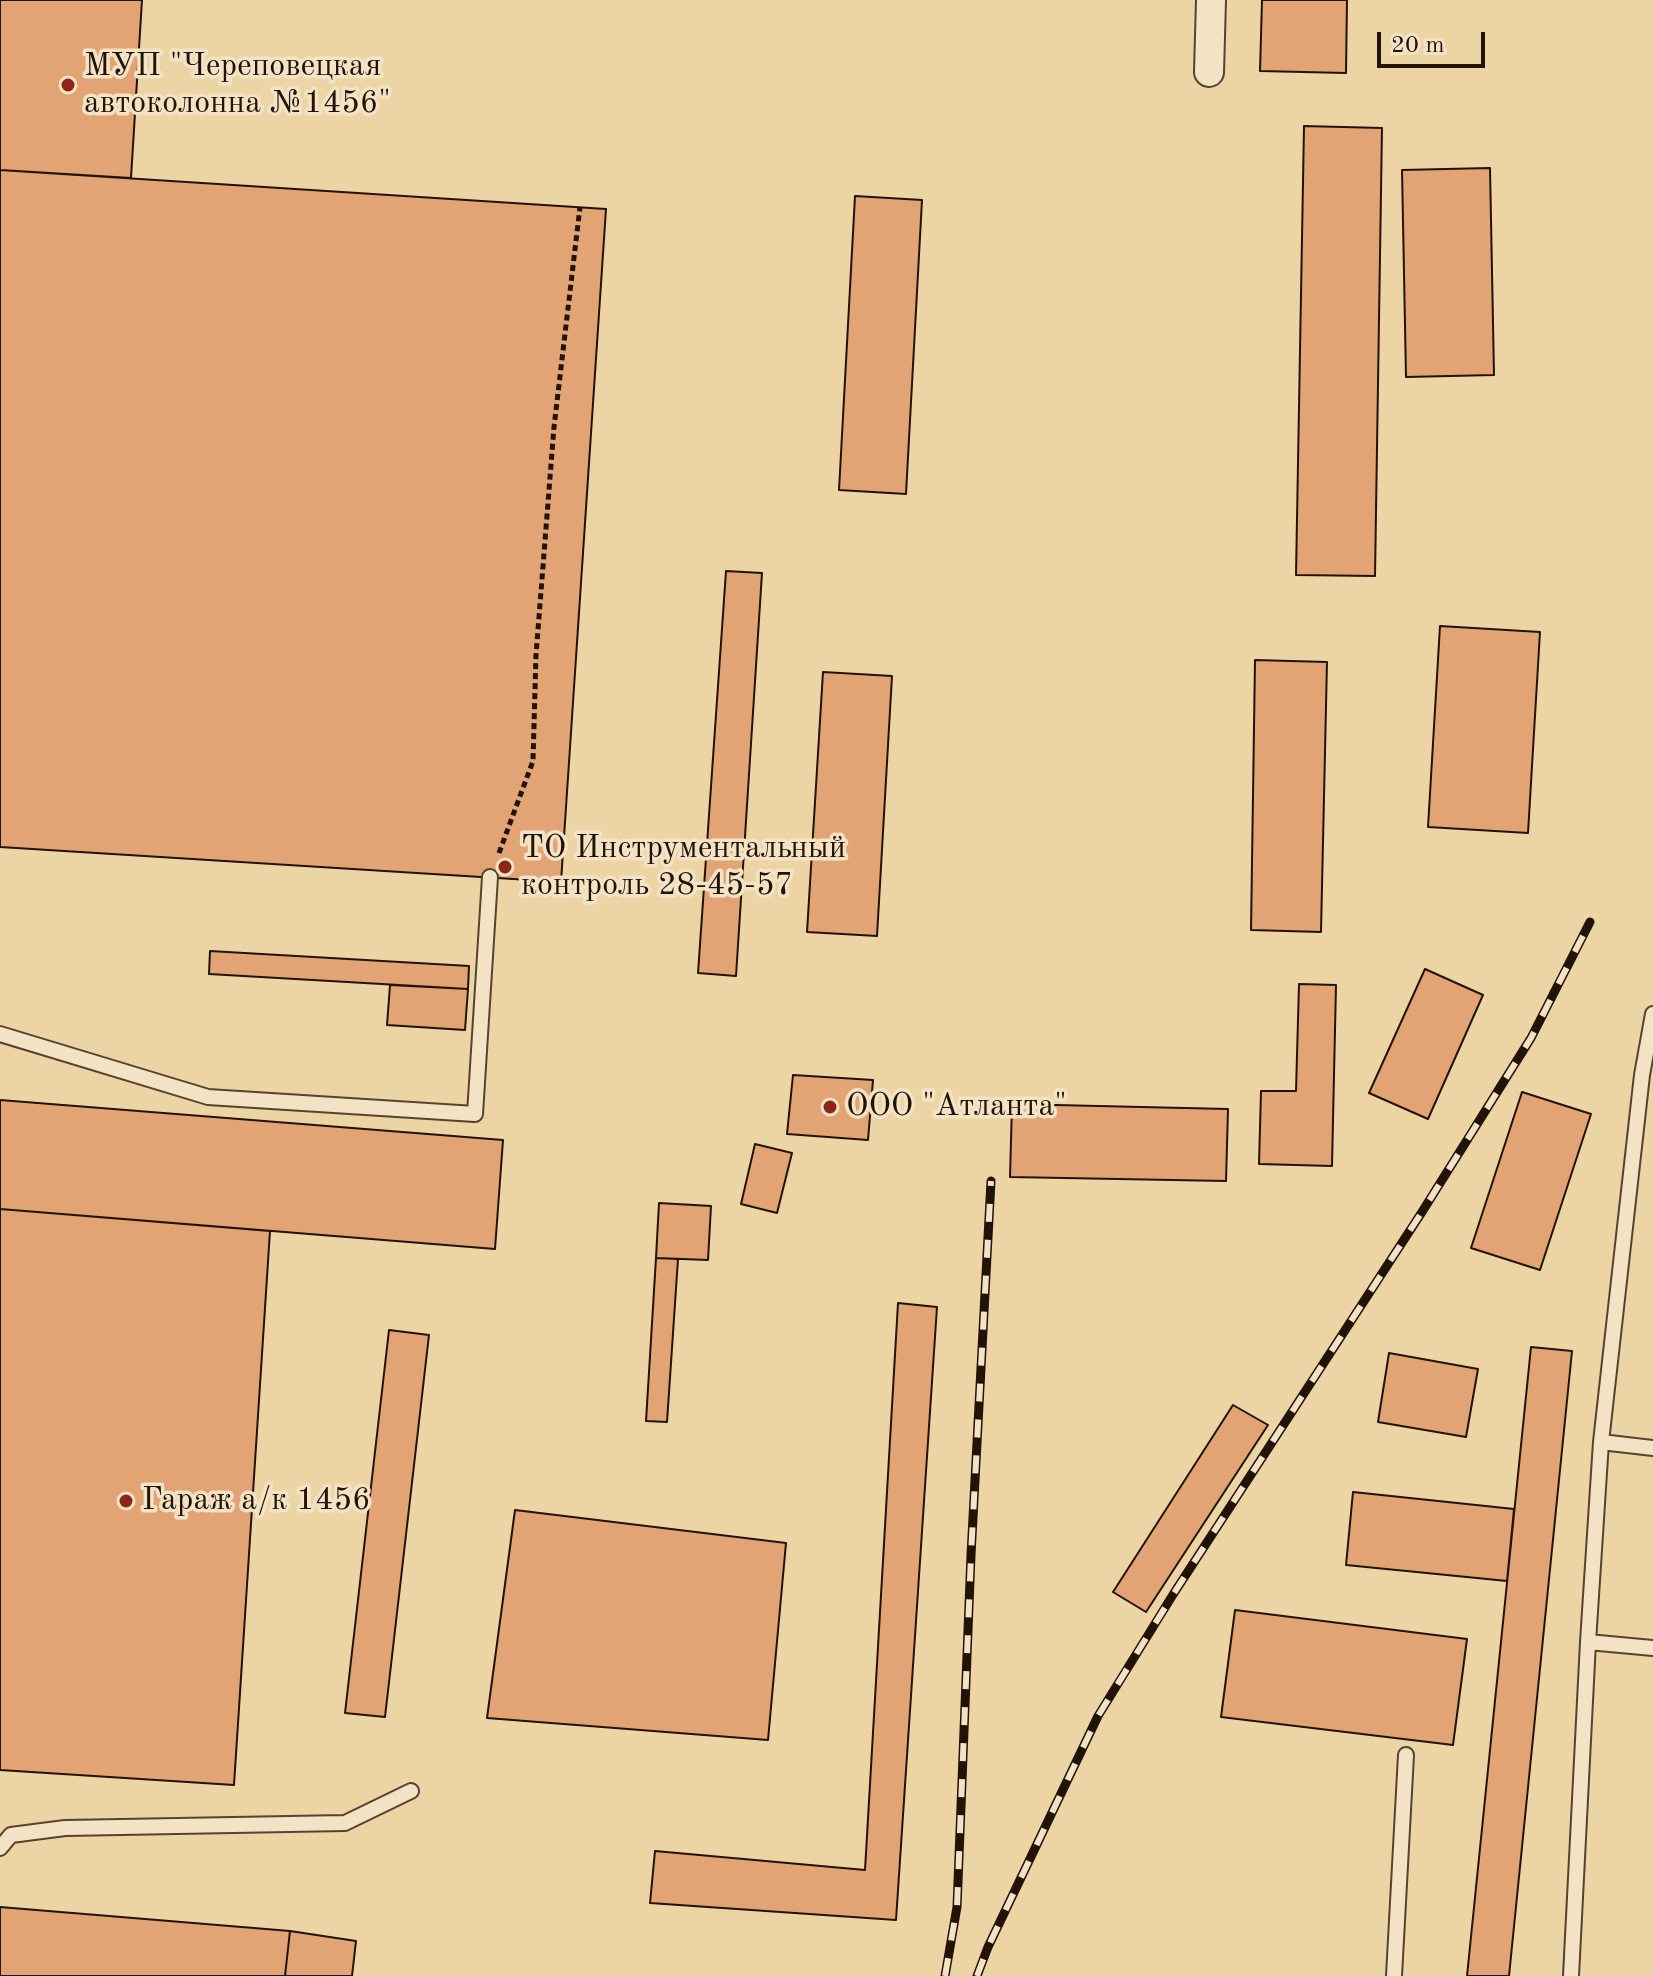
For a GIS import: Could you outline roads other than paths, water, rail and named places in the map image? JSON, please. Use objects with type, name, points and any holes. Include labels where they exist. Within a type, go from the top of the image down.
[{"type":"street","points":[[1209,72],[1211,0]]},
{"type":"lane","points":[[0,1034],[208,1097],[475,1114],[490,877]]},
{"type":"lane","points":[[1571,1976],[1601,1442],[1642,1075],[1653,1014]]},
{"type":"lane","points":[[1601,1442],[1653,1448]]},
{"type":"lane","points":[[1588,1642],[1653,1648]]},
{"type":"lane","points":[[1394,1976],[1406,1755]]},
{"type":"lane","points":[[0,1848],[11,1835],[65,1828],[345,1823],[411,1791]]},
{"type":"railway","points":[[977,1976],[1098,1716],[1531,1038],[1590,922]]},
{"type":"railway","points":[[945,1976],[957,1907],[971,1555],[991,1181]]},
{"type":"place","name":"МУП \"Череповецкая автоколонна №1456\"","points":[[68,85]]},
{"type":"place","name":"ТО Инструментальный контроль 28-45-57","points":[[505,867]]},
{"type":"place","name":"ООО \"Атланта\"","points":[[830,1107]]},
{"type":"place","name":"Гараж а/к 1456","points":[[126,1501]]}]
